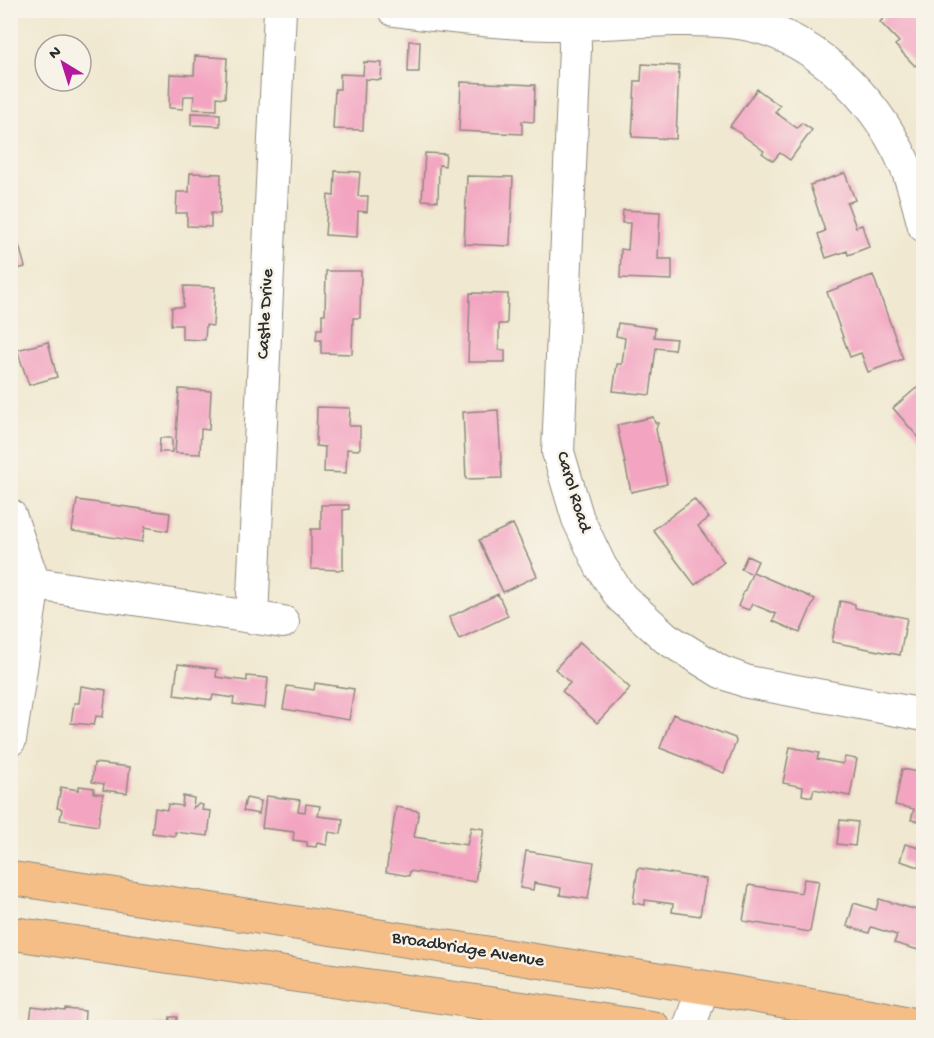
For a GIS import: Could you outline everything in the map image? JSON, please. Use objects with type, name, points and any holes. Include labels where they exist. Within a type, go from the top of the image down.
[{"type":"main road","name":"Broadbridge Avenue","points":[[10,878],[703,987],[924,1027]]},
{"type":"main road","points":[[10,933],[654,1028]]},
{"type":"street","name":"Castle Drive","points":[[252,617],[280,10]]},
{"type":"street","points":[[394,10],[448,17],[574,17],[732,22],[773,30],[842,76],[867,100],[906,165],[924,226]]},
{"type":"street","name":"Carol Road","points":[[574,17],[558,452],[578,519],[601,567],[621,597],[666,638],[721,672],[748,682],[924,715]]},
{"type":"street","points":[[10,515],[22,582],[10,740]]},
{"type":"street","points":[[22,582],[283,622]]},
{"type":"street","points":[[689,1028],[703,987]]},
{"type":"building","points":[[891,10],[924,10],[920,17],[924,21],[924,57],[915,66],[895,45],[899,42],[880,22]]},
{"type":"building","points":[[409,41],[420,41],[419,72],[408,72]]},
{"type":"building","points":[[195,56],[227,58],[225,98],[217,97],[217,110],[193,109],[194,96],[184,96],[183,109],[169,108],[170,74],[194,75]]},
{"type":"building","points":[[364,62],[382,63],[381,80],[365,79],[363,130],[333,129],[335,89],[340,89],[340,74],[363,75]]},
{"type":"building","points":[[642,64],[679,66],[676,139],[632,137],[635,81],[641,81]]},
{"type":"building","points":[[461,82],[535,85],[534,122],[522,121],[522,134],[459,131]]},
{"type":"building","points":[[757,89],[780,106],[775,112],[797,128],[802,123],[812,130],[790,160],[780,153],[773,161],[762,153],[764,151],[730,126]]},
{"type":"building","points":[[191,113],[220,114],[220,126],[191,125]]},
{"type":"building","points":[[425,153],[446,154],[445,166],[439,165],[438,201],[422,200]]},
{"type":"building","points":[[335,171],[360,172],[358,196],[368,196],[367,212],[358,211],[357,237],[325,235],[328,195],[334,196]]},
{"type":"building","points":[[190,173],[221,174],[220,214],[211,213],[211,227],[187,226],[187,213],[176,213],[177,192],[189,192]]},
{"type":"building","points":[[845,173],[855,200],[847,203],[856,227],[862,225],[869,247],[848,255],[847,251],[826,258],[818,234],[825,231],[810,185]]},
{"type":"building","points":[[467,176],[513,177],[510,246],[464,244]]},
{"type":"building","points":[[623,210],[660,212],[658,259],[672,259],[672,280],[620,278],[621,249],[628,250],[630,223],[622,223]]},
{"type":"building","points":[[10,230],[16,246],[19,245],[25,267],[10,271]]},
{"type":"building","points":[[326,271],[361,271],[360,318],[353,318],[352,354],[321,353],[321,340],[316,340],[317,329],[322,329],[322,314],[325,314]]},
{"type":"building","points":[[873,275],[903,359],[868,372],[861,353],[850,357],[827,292]]},
{"type":"building","points":[[184,286],[215,287],[213,326],[206,325],[205,340],[182,339],[182,325],[171,325],[172,307],[183,307]]},
{"type":"building","points":[[470,293],[508,294],[507,324],[499,324],[499,350],[505,350],[505,362],[468,362]]},
{"type":"building","points":[[618,323],[655,328],[654,337],[676,339],[674,350],[656,348],[650,395],[613,391],[617,364],[622,364],[625,338],[616,336]]},
{"type":"building","points":[[48,342],[57,377],[29,385],[17,350]]},
{"type":"building","points":[[921,384],[924,387],[924,444],[893,408]]},
{"type":"building","points":[[179,389],[211,391],[209,430],[201,429],[200,454],[175,453]]},
{"type":"building","points":[[317,407],[350,408],[349,426],[360,426],[360,448],[358,450],[347,449],[346,473],[324,472],[325,447],[316,446]]},
{"type":"building","points":[[498,410],[502,478],[466,479],[463,412]]},
{"type":"building","points":[[653,417],[655,423],[658,423],[656,429],[667,484],[631,492],[617,425]]},
{"type":"building","points":[[160,438],[172,438],[172,452],[159,452]]},
{"type":"building","points":[[694,499],[709,518],[698,526],[724,562],[695,585],[653,530]]},
{"type":"building","points":[[77,500],[170,513],[168,531],[145,527],[142,542],[72,531]]},
{"type":"building","points":[[321,505],[349,505],[349,509],[343,510],[343,570],[311,569],[311,529],[321,529]]},
{"type":"building","points":[[513,524],[537,576],[503,592],[479,540]]},
{"type":"building","points":[[747,556],[758,561],[753,572],[815,599],[800,633],[773,621],[776,614],[752,604],[749,610],[738,606],[752,574],[741,569]]},
{"type":"building","points":[[498,594],[508,616],[459,639],[449,617]]},
{"type":"building","points":[[840,601],[855,604],[855,608],[907,618],[900,655],[832,642]]},
{"type":"building","points":[[580,642],[630,688],[597,723],[562,691],[570,683],[555,669]]},
{"type":"building","points":[[178,664],[217,669],[216,677],[247,681],[247,676],[268,678],[265,708],[233,704],[234,698],[213,695],[212,700],[174,695]]},
{"type":"building","points":[[315,683],[354,689],[349,720],[283,709],[287,686],[314,690]]},
{"type":"building","points":[[81,686],[106,690],[103,717],[96,716],[94,725],[71,723],[74,703],[79,703]]},
{"type":"building","points":[[673,714],[735,738],[736,742],[724,773],[660,748]]},
{"type":"building","points":[[790,747],[819,753],[817,759],[843,764],[845,757],[857,759],[850,796],[814,789],[812,797],[802,795],[803,787],[783,783]]},
{"type":"building","points":[[94,763],[130,767],[127,793],[103,790],[104,784],[92,782]]},
{"type":"building","points":[[902,769],[924,773],[924,822],[911,820],[914,809],[895,805]]},
{"type":"building","points":[[79,786],[94,788],[94,793],[103,794],[98,826],[60,820],[62,809],[57,808],[61,787],[79,790]]},
{"type":"building","points":[[183,796],[194,798],[193,808],[198,804],[203,805],[202,810],[211,811],[208,836],[175,832],[175,836],[152,833],[155,808],[167,810],[168,804],[182,806]]},
{"type":"building","points":[[266,796],[300,800],[298,811],[305,812],[306,804],[320,806],[318,816],[343,819],[341,834],[329,832],[327,845],[317,843],[316,847],[307,846],[307,842],[293,840],[294,832],[262,828]]},
{"type":"building","points":[[246,798],[261,801],[259,814],[243,811]]},
{"type":"building","points":[[396,807],[419,811],[414,837],[467,845],[471,827],[484,829],[475,882],[410,871],[409,876],[386,872]]},
{"type":"building","points":[[840,820],[858,822],[855,846],[837,844]]},
{"type":"building","points":[[905,844],[923,849],[919,867],[900,861]]},
{"type":"building","points":[[526,851],[594,862],[588,899],[560,895],[561,888],[534,883],[533,890],[520,888]]},
{"type":"building","points":[[638,868],[706,879],[700,916],[672,912],[673,904],[645,900],[645,905],[633,903]]},
{"type":"building","points":[[804,879],[819,881],[810,932],[743,921],[749,885],[801,893]]},
{"type":"building","points":[[879,899],[924,912],[922,951],[894,943],[897,935],[871,927],[869,933],[847,926],[854,903],[876,910]]},
{"type":"building","points":[[32,1007],[85,1011],[84,1028],[29,1028]]},
{"type":"building","points":[[170,1017],[177,1017],[176,1028],[154,1028],[154,1023],[169,1025]]}]
